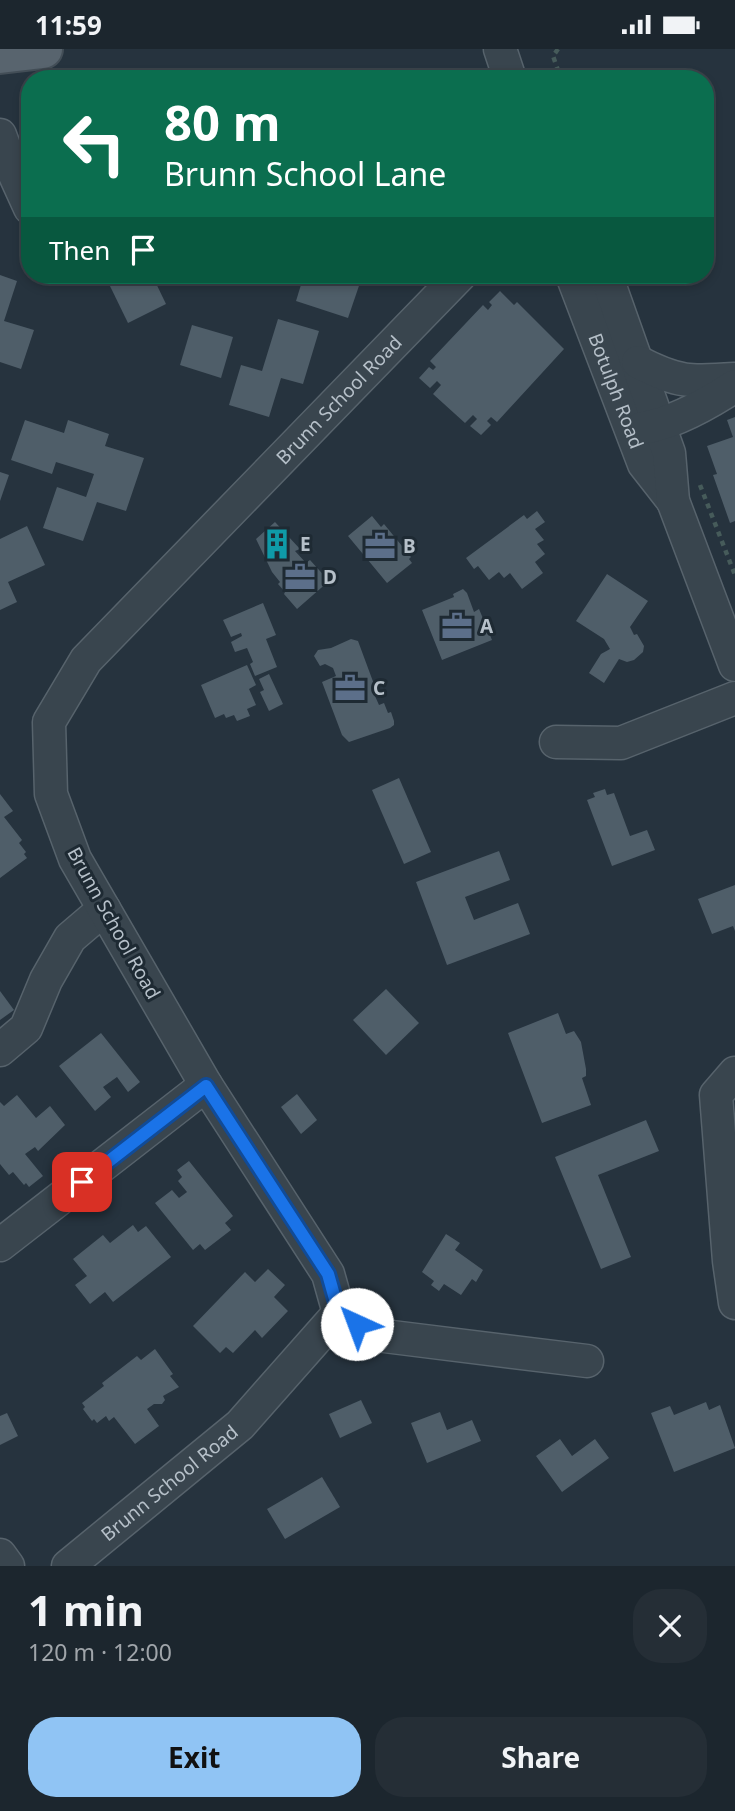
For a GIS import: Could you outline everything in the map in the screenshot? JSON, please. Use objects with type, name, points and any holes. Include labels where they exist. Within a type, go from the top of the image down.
[{"type":"main road","points":[[0,54],[43,49]]},
{"type":"street","points":[[500,49],[507,70]]},
{"type":"street","points":[[0,135],[21,186]]},
{"type":"street","name":"Brunn School Road","points":[[68,1566],[240,1425],[339,1313],[328,1274],[206,1086],[75,859],[51,794],[50,722],[86,660],[451,284]]},
{"type":"street","name":"Botulph Road","points":[[576,284],[645,427],[669,453],[673,501],[735,665]]},
{"type":"street","name":"Botulph Road","points":[[609,284],[638,362],[645,427]]},
{"type":"street","points":[[638,362],[657,372],[688,382],[735,379]]},
{"type":"street","points":[[645,427],[710,403],[735,386]]},
{"type":"street","points":[[556,742],[621,743],[735,698]]},
{"type":"street","points":[[0,1050],[26,1028],[46,980],[70,938],[104,909]]},
{"type":"street","points":[[725,1084],[735,1303]]},
{"type":"street","points":[[0,1245],[206,1086]]},
{"type":"street","points":[[339,1313],[376,1335],[587,1361]]},
{"type":"street","points":[[0,1555],[8,1566]]},
{"type":"path","points":[[557,70],[552,56],[558,49]]},
{"type":"path","points":[[697,476],[735,575]]},
{"type":"building","points":[[0,275],[17,281],[4,321],[34,330],[21,369],[0,362]]},
{"type":"building","points":[[109,284],[156,284],[166,304],[128,323]]},
{"type":"building","points":[[301,284],[360,284],[348,318],[296,301]]},
{"type":"building","points":[[500,291],[514,305],[517,302],[564,349],[497,422],[491,417],[487,421],[491,425],[481,435],[470,426],[477,419],[473,415],[465,423],[433,394],[441,385],[437,381],[430,388],[419,378],[429,367],[433,370],[436,367],[430,361],[483,305],[488,310],[492,305],[489,302]]},
{"type":"building","points":[[278,319],[319,331],[303,384],[281,378],[269,417],[229,405],[241,365],[262,371]]},
{"type":"building","points":[[192,325],[233,337],[221,378],[180,365]]},
{"type":"building","points":[[735,417],[735,521],[730,523],[713,475],[717,474],[707,446],[733,437],[727,420]]},
{"type":"building","points":[[25,420],[64,433],[68,420],[109,434],[105,446],[144,458],[126,511],[97,502],[83,541],[43,528],[57,487],[86,497],[94,474],[56,462],[52,474],[11,460]]},
{"type":"building","points":[[0,472],[9,475],[0,501]]},
{"type":"building","points":[[537,511],[545,522],[535,529],[544,540],[537,544],[545,554],[535,562],[543,573],[522,589],[510,573],[504,578],[499,572],[489,580],[478,566],[474,569],[466,558],[524,515],[527,519]]},
{"type":"building","name":"B","points":[[372,516],[381,527],[384,524],[411,557],[409,559],[412,563],[387,583],[348,536]]},
{"type":"building","name":"D","points":[[275,522],[300,549],[295,551],[306,563],[310,560],[329,581],[297,609],[278,584],[280,582],[272,572],[256,539]]},
{"type":"building","points":[[27,526],[45,565],[8,582],[17,602],[0,610],[0,539]]},
{"type":"building","points":[[607,574],[648,601],[630,627],[644,646],[643,652],[634,660],[627,662],[619,659],[604,683],[589,673],[601,654],[610,649],[604,639],[576,621]]},
{"type":"building","name":"A","points":[[463,589],[474,612],[479,609],[492,640],[442,660],[422,610],[454,597],[453,594]]},
{"type":"building","points":[[263,603],[276,635],[266,639],[277,667],[255,676],[247,648],[235,652],[231,642],[242,636],[241,633],[231,637],[223,620]]},
{"type":"building","name":"C","points":[[351,639],[358,641],[378,695],[375,696],[379,705],[384,703],[388,713],[391,712],[394,725],[349,742],[342,735],[322,682],[336,676],[333,668],[325,664],[320,666],[314,656],[318,650],[331,648]]},
{"type":"building","points":[[247,665],[256,685],[249,689],[256,705],[247,709],[250,716],[237,721],[234,715],[226,718],[224,714],[215,718],[201,685]]},
{"type":"building","points":[[269,674],[283,704],[269,711],[260,692],[264,690],[259,679]]},
{"type":"building","points":[[399,778],[431,852],[404,864],[372,790]]},
{"type":"building","points":[[605,789],[607,795],[614,793],[630,836],[647,830],[655,850],[612,866],[587,800],[595,797],[593,793]]},
{"type":"building","points":[[0,794],[13,811],[4,817],[22,840],[19,843],[27,858],[0,878]]},
{"type":"building","points":[[499,851],[510,880],[465,897],[474,920],[518,903],[530,934],[447,965],[416,882]]},
{"type":"building","points":[[735,885],[735,931],[733,926],[712,934],[698,899]]},
{"type":"building","points":[[386,989],[419,1023],[386,1055],[353,1020]]},
{"type":"building","points":[[0,991],[14,1010],[0,1020]]},
{"type":"building","points":[[558,1013],[566,1034],[574,1031],[581,1042],[586,1069],[586,1076],[582,1078],[591,1105],[542,1123],[508,1033]]},
{"type":"building","points":[[101,1033],[140,1082],[128,1092],[117,1077],[103,1087],[111,1097],[95,1111],[59,1066]]},
{"type":"building","points":[[297,1094],[317,1120],[301,1134],[281,1107]]},
{"type":"building","points":[[17,1095],[36,1118],[50,1106],[65,1125],[38,1151],[35,1147],[25,1154],[43,1176],[29,1187],[13,1172],[9,1175],[0,1164],[0,1102],[4,1106]]},
{"type":"building","points":[[646,1120],[659,1151],[598,1175],[631,1257],[601,1269],[555,1157]]},
{"type":"building","points":[[189,1161],[233,1216],[225,1223],[231,1230],[205,1250],[200,1244],[193,1250],[155,1203],[172,1190],[179,1198],[187,1192],[178,1181],[182,1177],[177,1170]]},
{"type":"building","points":[[133,1225],[138,1232],[146,1226],[171,1257],[113,1302],[105,1292],[90,1304],[75,1285],[87,1276],[73,1259],[103,1235],[110,1243]]},
{"type":"building","points":[[446,1234],[460,1243],[455,1250],[483,1270],[476,1282],[472,1279],[461,1295],[444,1284],[439,1291],[431,1285],[434,1281],[422,1272]]},
{"type":"building","points":[[268,1269],[285,1285],[274,1297],[288,1311],[262,1338],[255,1330],[233,1353],[226,1347],[220,1353],[193,1326],[245,1272],[255,1282]]},
{"type":"building","points":[[155,1349],[179,1387],[163,1396],[165,1400],[162,1404],[154,1404],[147,1409],[159,1426],[135,1444],[114,1417],[109,1421],[106,1416],[97,1423],[94,1419],[92,1421],[82,1403],[104,1386],[102,1383],[137,1356],[141,1360]]},
{"type":"building","points":[[361,1400],[372,1423],[340,1438],[329,1414]]},
{"type":"building","points":[[706,1402],[709,1410],[720,1405],[735,1448],[674,1472],[651,1413],[670,1406],[674,1415]]},
{"type":"building","points":[[440,1412],[447,1430],[472,1420],[481,1441],[427,1463],[411,1423]]},
{"type":"building","points":[[7,1413],[18,1436],[0,1445],[0,1416]]},
{"type":"building","points":[[560,1439],[572,1456],[595,1439],[609,1458],[562,1492],[536,1456]]},
{"type":"building","points":[[322,1477],[340,1507],[285,1539],[267,1509]]},
{"type":"place","name":"E","points":[[277,544]]},
{"type":"place","name":"B","points":[[380,546]]},
{"type":"place","name":"D","points":[[300,577]]},
{"type":"place","name":"A","points":[[457,626]]},
{"type":"place","name":"C","points":[[350,688]]},
{"type":"route","points":[[82,1182],[206,1086],[328,1274],[339,1313],[357,1324]]}]
